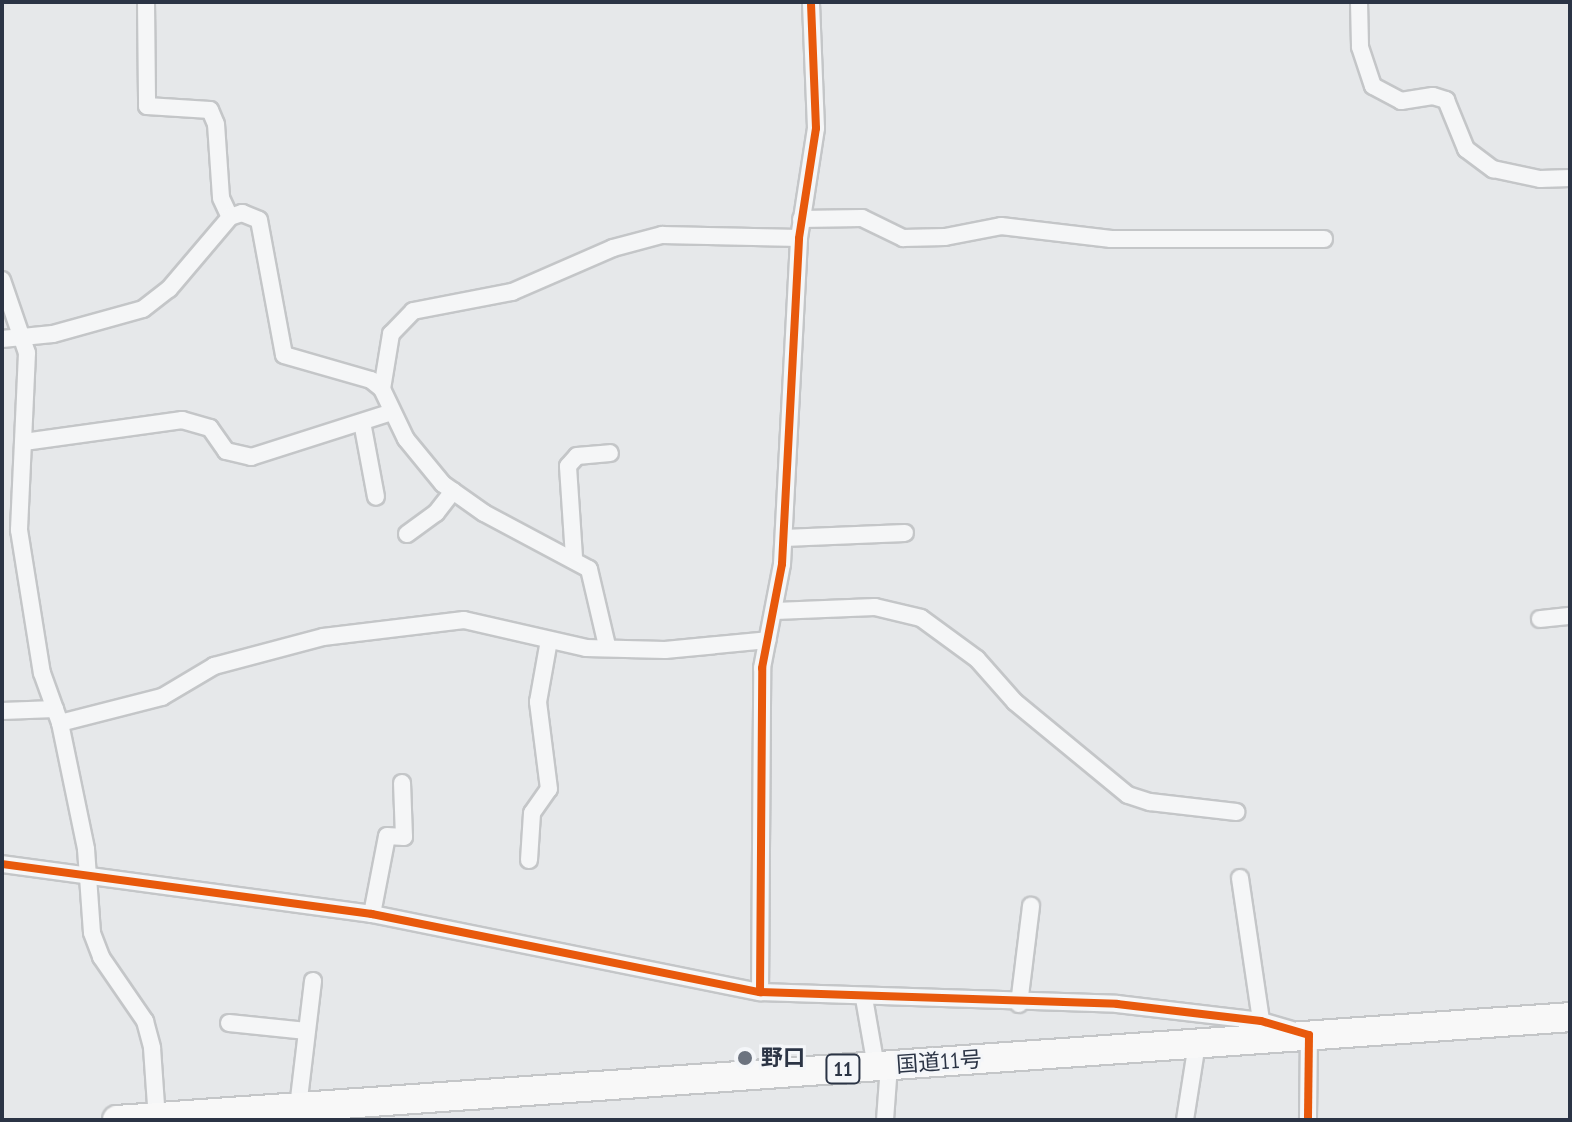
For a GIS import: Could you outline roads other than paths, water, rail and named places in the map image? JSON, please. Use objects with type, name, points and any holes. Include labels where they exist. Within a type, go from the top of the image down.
[{"type":"highway","name":"国道11号","points":[[117,1120],[1570,1017]]},
{"type":"street","points":[[146,2],[147,106],[210,110],[216,124],[221,198],[230,217]]},
{"type":"street","points":[[760,992],[762,668],[775,611],[784,538],[787,382],[801,219],[818,103],[811,2]]},
{"type":"street","points":[[1359,2],[1360,47],[1373,86],[1401,101],[1433,96],[1446,100],[1466,149],[1493,169],[1540,179],[1570,178]]},
{"type":"street","points":[[2,339],[143,309],[169,289],[230,217],[242,213],[259,220],[264,229],[284,355],[339,369],[382,389]]},
{"type":"street","points":[[801,219],[862,218],[903,238],[945,237],[1001,226],[1111,239],[1324,239]]},
{"type":"street","points":[[607,646],[595,583],[574,557],[484,513],[453,491],[406,439],[382,389],[391,334],[413,311],[512,292],[549,280],[613,248],[662,235],[799,238]]},
{"type":"street","points":[[2,280],[27,353],[19,530],[42,673],[57,716],[88,874],[92,933],[101,957],[145,1021],[152,1048],[157,1119]]},
{"type":"street","points":[[24,442],[182,420],[210,428],[226,451],[251,457],[392,412]]},
{"type":"street","points":[[362,422],[376,497]]},
{"type":"street","points":[[574,557],[568,466],[577,456],[610,453]]},
{"type":"street","points":[[407,534],[436,513],[453,491]]},
{"type":"street","points":[[784,538],[905,533]]},
{"type":"street","points":[[775,611],[875,607],[921,618],[977,659],[1015,702],[1128,795],[1150,802],[1236,812]]},
{"type":"street","points":[[1540,619],[1570,616]]},
{"type":"street","points":[[2,711],[57,716],[162,697],[214,666],[323,637],[464,620],[586,648],[607,646],[665,650],[768,640]]},
{"type":"street","points":[[529,860],[532,813],[549,789],[538,702],[549,640]]},
{"type":"street","points":[[372,914],[387,836],[404,837],[402,783]]},
{"type":"street","points":[[2,864],[372,914],[760,992],[1019,1004],[1117,1004],[1261,1021],[1309,1035],[1308,1120]]},
{"type":"street","points":[[1240,878],[1261,1021]]},
{"type":"street","points":[[1019,1004],[1031,906]]},
{"type":"street","points":[[298,1107],[313,981]]},
{"type":"street","points":[[864,998],[882,1066],[885,1120]]},
{"type":"street","points":[[229,1023],[307,1031]]},
{"type":"street","points":[[1185,1120],[1197,1043]]},
{"type":"place","name":"野口","points":[[745,1058]]}]
